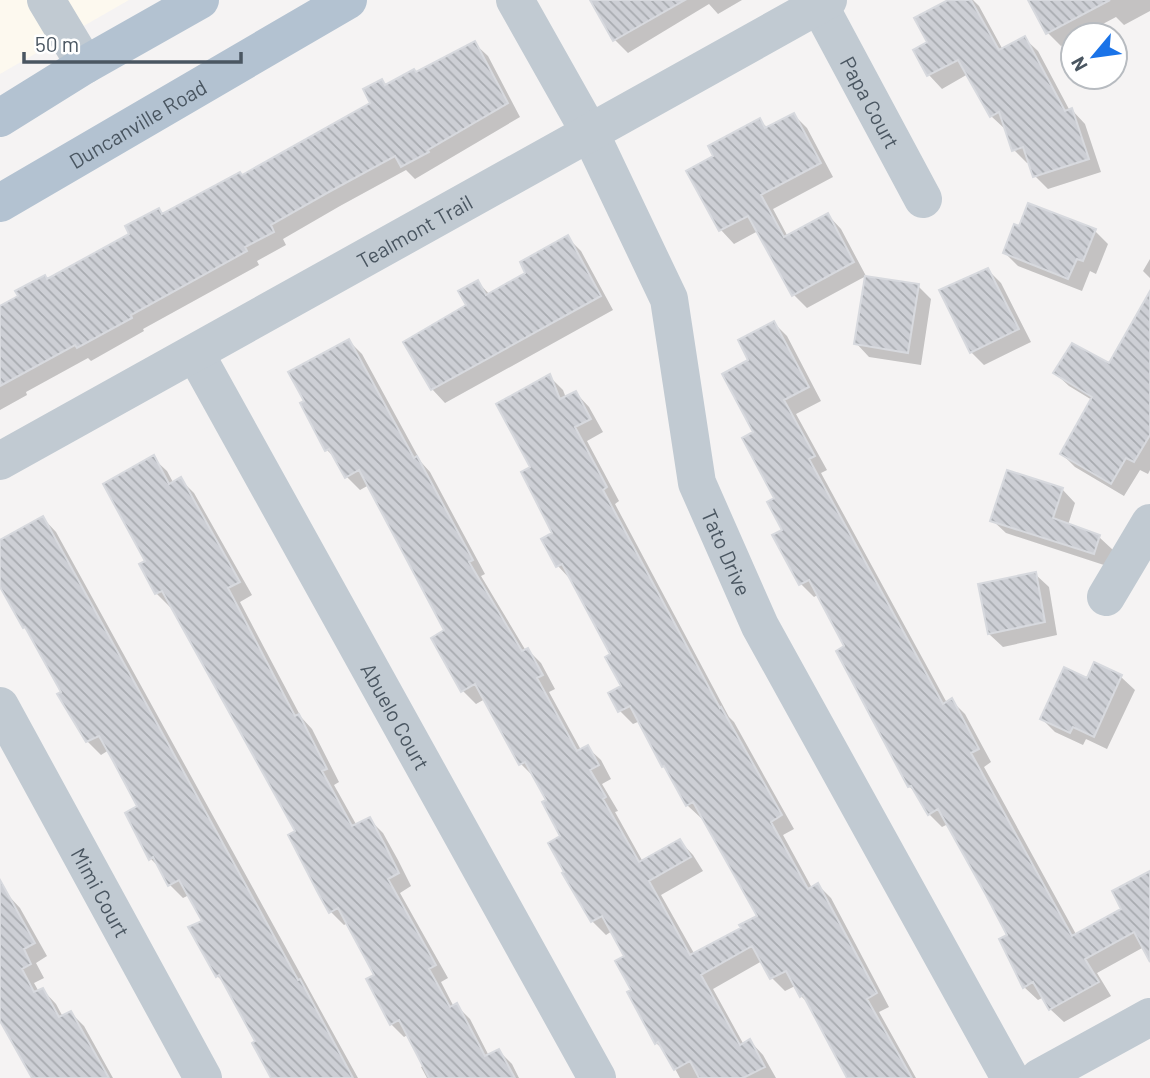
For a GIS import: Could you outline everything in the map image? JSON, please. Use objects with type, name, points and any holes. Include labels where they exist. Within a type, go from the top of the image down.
[{"type":"main road","points":[[0,117],[200,0]]},
{"type":"main road","name":"Duncanville Road","points":[[0,203],[348,0]]},
{"type":"street","points":[[46,0],[85,65]]},
{"type":"street","name":"Tato Drive","points":[[515,0],[590,133],[668,299],[697,483],[760,626],[1010,1078]]},
{"type":"street","name":"Tealmont Trail","points":[[0,461],[823,3]]},
{"type":"street","name":"Papa Court","points":[[823,3],[923,199]]},
{"type":"street","name":"Abuelo Court","points":[[195,353],[597,1078]]},
{"type":"street","points":[[1106,597],[1150,523]]},
{"type":"street","name":"Mimi Court","points":[[0,706],[203,1078]]},
{"type":"street","points":[[1039,1078],[1150,1017]]},
{"type":"shaded area","points":[[0,0],[129,0],[0,74]]},
{"type":"building","points":[[590,0],[685,0],[613,41]]},
{"type":"building","points":[[948,0],[971,0],[999,50],[1025,36],[1065,111],[1072,108],[1089,159],[1033,177],[1023,147],[1012,151],[999,112],[990,117],[958,60],[927,76],[913,50],[927,42],[914,18]]},
{"type":"building","points":[[1028,0],[1110,0],[1070,21],[1059,21],[1059,27],[1046,34]]},
{"type":"building","points":[[475,41],[508,103],[401,167],[395,156],[327,193],[271,225],[274,232],[245,247],[247,251],[131,315],[132,318],[77,348],[75,345],[0,386],[0,306],[18,296],[15,291],[45,275],[47,279],[129,234],[125,226],[159,208],[162,214],[240,172],[242,175],[370,103],[363,89],[382,79],[385,85],[414,69],[416,72]]},
{"type":"building","points":[[794,113],[821,163],[761,195],[784,237],[828,213],[854,262],[792,296],[748,216],[719,231],[686,171],[713,156],[708,146],[760,118],[765,128]]},
{"type":"building","points":[[1028,203],[1096,229],[1083,261],[1077,259],[1068,279],[1003,253],[1014,224],[1019,226]]},
{"type":"building","points":[[568,235],[601,296],[431,390],[403,342],[466,305],[458,291],[478,280],[486,295],[525,273],[520,262]]},
{"type":"building","points":[[988,268],[1019,329],[970,353],[939,290]]},
{"type":"building","points":[[865,276],[919,284],[908,353],[854,344]]},
{"type":"building","points":[[1150,291],[1150,435],[1134,462],[1126,458],[1111,484],[1060,454],[1092,397],[1053,373],[1072,343],[1109,363]]},
{"type":"building","points":[[774,321],[809,387],[784,400],[815,456],[809,459],[943,704],[952,698],[979,749],[971,753],[1072,936],[1121,909],[1112,891],[1150,871],[1150,962],[1134,932],[1085,959],[1099,982],[1049,1010],[1033,982],[1023,988],[999,939],[1007,935],[986,895],[938,809],[928,815],[911,786],[908,787],[836,651],[844,646],[809,580],[799,585],[772,535],[782,530],[767,502],[774,498],[742,438],[753,432],[722,374],[748,360],[738,340]]},
{"type":"building","points":[[349,339],[473,560],[469,562],[522,651],[528,648],[543,675],[537,678],[577,751],[588,745],[599,765],[590,770],[606,797],[603,799],[639,862],[680,839],[691,857],[649,881],[690,955],[741,928],[739,925],[757,916],[693,802],[686,806],[630,706],[618,712],[608,693],[621,686],[605,657],[610,654],[562,564],[556,567],[541,539],[552,533],[521,472],[530,467],[496,404],[550,374],[560,399],[576,391],[591,419],[575,427],[607,487],[603,490],[720,708],[782,815],[771,822],[808,889],[818,883],[877,993],[867,999],[912,1078],[847,1078],[803,995],[800,997],[786,971],[770,979],[752,946],[701,975],[740,1045],[750,1039],[765,1067],[743,1078],[699,1078],[690,1061],[674,1070],[658,1042],[655,1044],[627,992],[631,990],[615,961],[624,956],[602,916],[591,922],[562,873],[564,872],[548,843],[560,836],[542,802],[546,800],[525,762],[519,765],[475,684],[461,692],[431,638],[444,630],[359,470],[345,478],[329,449],[325,451],[300,403],[304,401],[288,372]]},
{"type":"building","points":[[154,455],[169,484],[181,477],[240,582],[228,588],[295,716],[299,714],[327,769],[322,771],[352,826],[370,817],[399,873],[388,879],[436,965],[429,969],[450,1007],[457,1003],[485,1056],[499,1049],[515,1078],[429,1078],[399,1020],[390,1025],[366,979],[374,975],[338,908],[329,913],[288,835],[295,831],[162,591],[155,594],[139,564],[145,561],[103,484]]},
{"type":"building","points":[[1007,470],[1063,488],[1053,518],[1100,535],[1094,554],[990,521]]},
{"type":"building","points":[[43,516],[353,1078],[271,1078],[252,1043],[255,1041],[219,975],[216,977],[188,927],[202,921],[179,880],[168,886],[153,857],[149,860],[125,813],[137,806],[112,759],[99,736],[86,742],[57,694],[61,692],[0,587],[0,540]]},
{"type":"building","points":[[1036,572],[1045,622],[988,634],[978,584]]},
{"type":"building","points":[[1094,662],[1122,675],[1094,737],[1073,727],[1070,733],[1040,719],[1064,667],[1087,678]]},
{"type":"building","points":[[0,880],[35,943],[24,949],[31,964],[22,969],[34,992],[43,988],[59,1017],[71,1011],[109,1078],[32,1078],[0,1021]]}]
